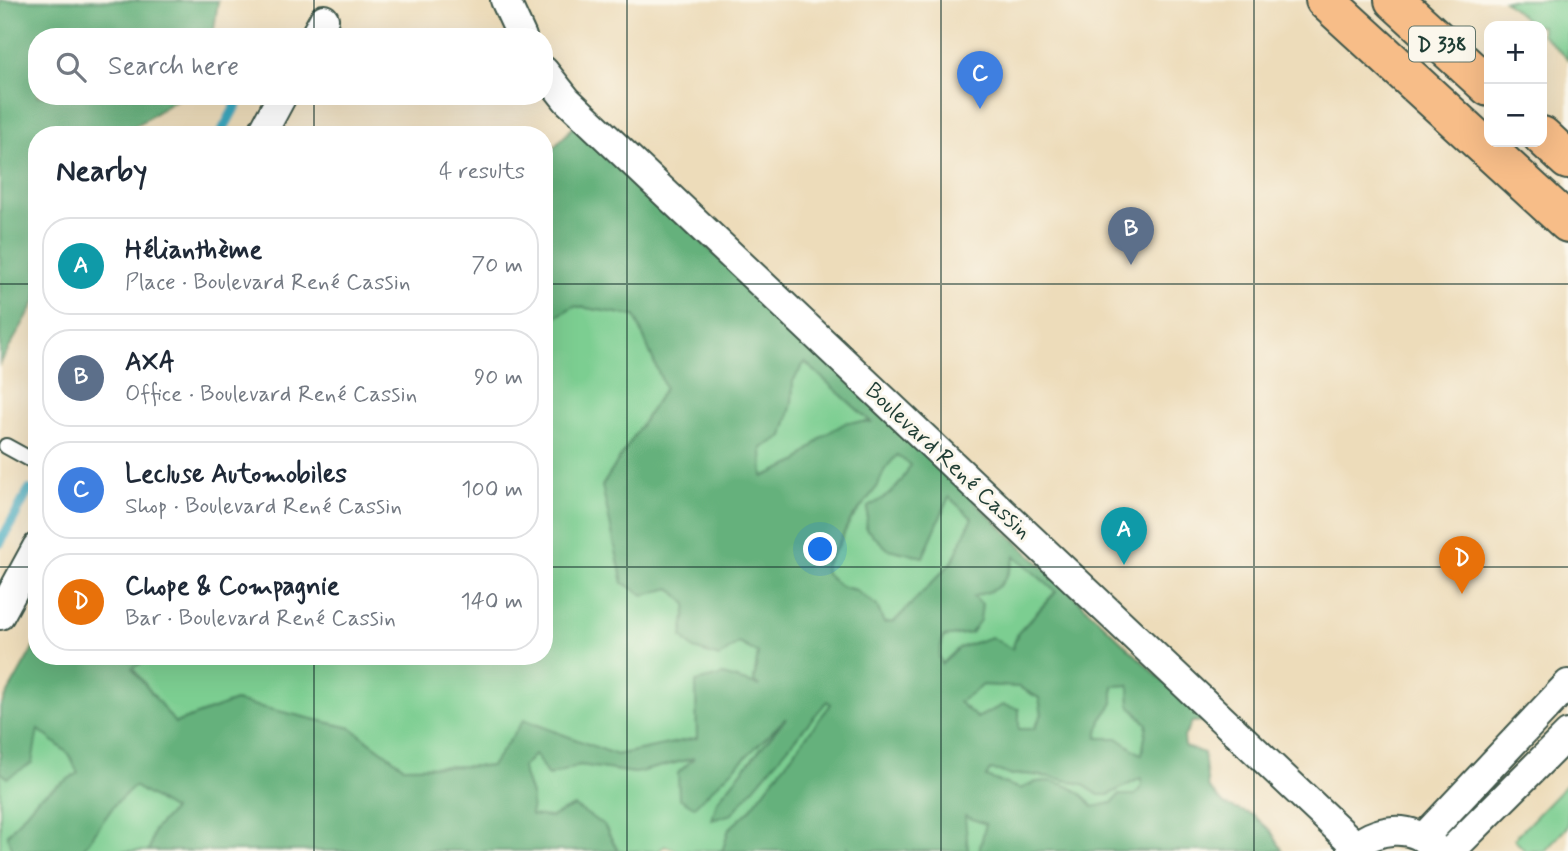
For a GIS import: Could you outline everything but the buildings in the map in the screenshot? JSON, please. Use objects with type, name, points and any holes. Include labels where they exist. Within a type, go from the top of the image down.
[{"type":"main road","name":"D 338","points":[[1325,0],[1568,223]]},
{"type":"main road","name":"D 338","points":[[1394,0],[1485,84]]},
{"type":"main road","points":[[1547,141],[1568,160]]},
{"type":"street","points":[[505,0],[518,28]]},
{"type":"street","name":"Boulevard René Cassin","points":[[553,82],[567,100],[1354,848]]},
{"type":"street","points":[[266,126],[277,105]]},
{"type":"street","points":[[0,615],[28,564]]},
{"type":"street","points":[[1354,848],[1379,832],[1398,830],[1414,833],[1430,845],[1568,684]]},
{"type":"street","points":[[1451,851],[1568,734]]},
{"type":"lane","points":[[6,446],[28,458]]},
{"type":"green space","points":[[0,0],[218,1],[214,28],[28,28],[28,105],[168,105],[136,126],[28,126],[28,315],[0,364]]},
{"type":"green space","points":[[1504,0],[1568,0],[1568,59],[1547,39],[1547,21],[1527,21]]},
{"type":"green space","points":[[577,123],[1205,721],[1192,722],[1184,737],[1185,747],[1204,753],[1208,787],[1224,805],[1253,815],[1271,831],[1283,851],[979,851],[986,824],[965,816],[968,851],[851,851],[848,847],[846,851],[720,851],[729,829],[749,811],[831,704],[827,701],[732,814],[712,820],[717,801],[786,718],[694,807],[679,798],[678,773],[694,758],[635,773],[580,765],[548,776],[535,754],[522,768],[532,798],[531,815],[551,817],[574,806],[604,825],[618,851],[149,851],[154,830],[173,810],[134,786],[115,804],[82,851],[13,851],[7,835],[38,798],[78,773],[69,754],[38,729],[32,763],[7,778],[0,771],[0,707],[28,657],[28,665],[138,665],[132,668],[175,723],[235,701],[351,728],[404,767],[491,766],[524,720],[617,755],[697,738],[696,682],[723,675],[760,686],[754,682],[758,653],[739,643],[719,657],[694,649],[682,637],[687,604],[670,588],[644,595],[623,583],[602,486],[665,388],[635,316],[574,306],[553,319],[553,148]],"holes":[[[805,362],[871,422],[847,422],[823,436],[797,462],[763,477],[762,448],[783,436],[792,403],[793,381]],[[897,455],[910,465],[894,490],[868,507],[866,529],[888,549],[923,557],[949,497],[972,518],[953,561],[894,622],[884,623],[877,606],[855,590],[840,586],[826,574],[825,565],[849,522],[877,487],[885,469]],[[1015,556],[1056,592],[1018,633],[1012,649],[991,637],[959,648],[942,664],[939,657],[943,637],[971,633],[980,620],[982,604],[973,597],[1000,585]],[[983,685],[1019,687],[1039,698],[1042,714],[1034,729],[1019,729],[1019,709],[1003,705],[977,718],[959,702]],[[1129,685],[1130,706],[1147,724],[1142,755],[1117,738],[1097,738],[1101,720],[1113,703],[1113,686]],[[990,770],[1009,775],[1050,777],[1082,784],[1099,795],[1108,795],[1141,778],[1142,786],[1135,795],[1119,795],[1112,803],[1093,807],[1083,795],[1061,784],[1045,781],[1020,789],[986,777]]]},
{"type":"green space","points":[[574,306],[635,316],[665,388],[602,486],[644,595],[670,588],[687,604],[758,653],[754,681],[765,688],[696,682],[697,738],[616,755],[525,720],[491,766],[404,767],[351,728],[235,701],[175,723],[132,667],[553,665],[553,319]]},
{"type":"green space","points":[[805,362],[872,423],[823,436],[797,462],[762,477],[762,448],[783,436],[792,403],[793,381]]},
{"type":"green space","points":[[897,454],[910,465],[903,482],[888,496],[949,497],[972,518],[953,561],[894,622],[884,623],[856,590],[840,586],[825,574],[825,565],[849,523],[877,487],[885,469]]},
{"type":"green space","points":[[1015,556],[1056,591],[1018,633],[1012,650],[959,648],[942,664],[939,657],[943,637],[971,633],[973,597],[994,589],[1001,583]]},
{"type":"green space","points":[[983,685],[1019,687],[1039,698],[1042,714],[1033,729],[1019,729],[1003,705],[977,718],[958,702]]},
{"type":"green space","points":[[1129,685],[1130,706],[1147,724],[1142,755],[1096,739],[1101,720],[1113,703],[1113,686]]},
{"type":"green space","points":[[827,701],[831,704],[749,811],[729,829],[723,850],[680,851],[665,846],[658,851],[618,851],[604,825],[530,816],[522,768],[535,753],[548,776],[580,765],[635,773],[696,758],[792,712],[717,801]]},
{"type":"green space","points":[[38,729],[69,754],[78,773],[38,798],[7,835],[13,851],[0,851],[0,771],[7,777]]},
{"type":"green space","points":[[990,770],[1009,775],[1050,777],[1082,784],[1099,795],[1108,795],[1142,777],[1142,787],[1135,795],[1119,795],[1112,803],[1092,808],[1076,791],[1061,784],[1037,782],[1021,789],[986,777]]},
{"type":"green space","points":[[1568,783],[1568,826],[1545,851],[1525,851],[1514,839]]},
{"type":"green space","points":[[134,786],[173,810],[154,830],[149,851],[82,851],[115,804]]},
{"type":"green space","points":[[964,816],[986,824],[979,851],[968,851]]},
{"type":"waterway","points":[[225,126],[236,105]]},
{"type":"waterway","points":[[0,543],[28,492]]},
{"type":"place","name":"Lecluse Automobiles","points":[[980,109]]},
{"type":"place","name":"AXA","points":[[1131,265]]},
{"type":"place","name":"Hélianthème","points":[[1124,565]]},
{"type":"place","name":"Chope & Compagnie","points":[[1462,594]]}]
